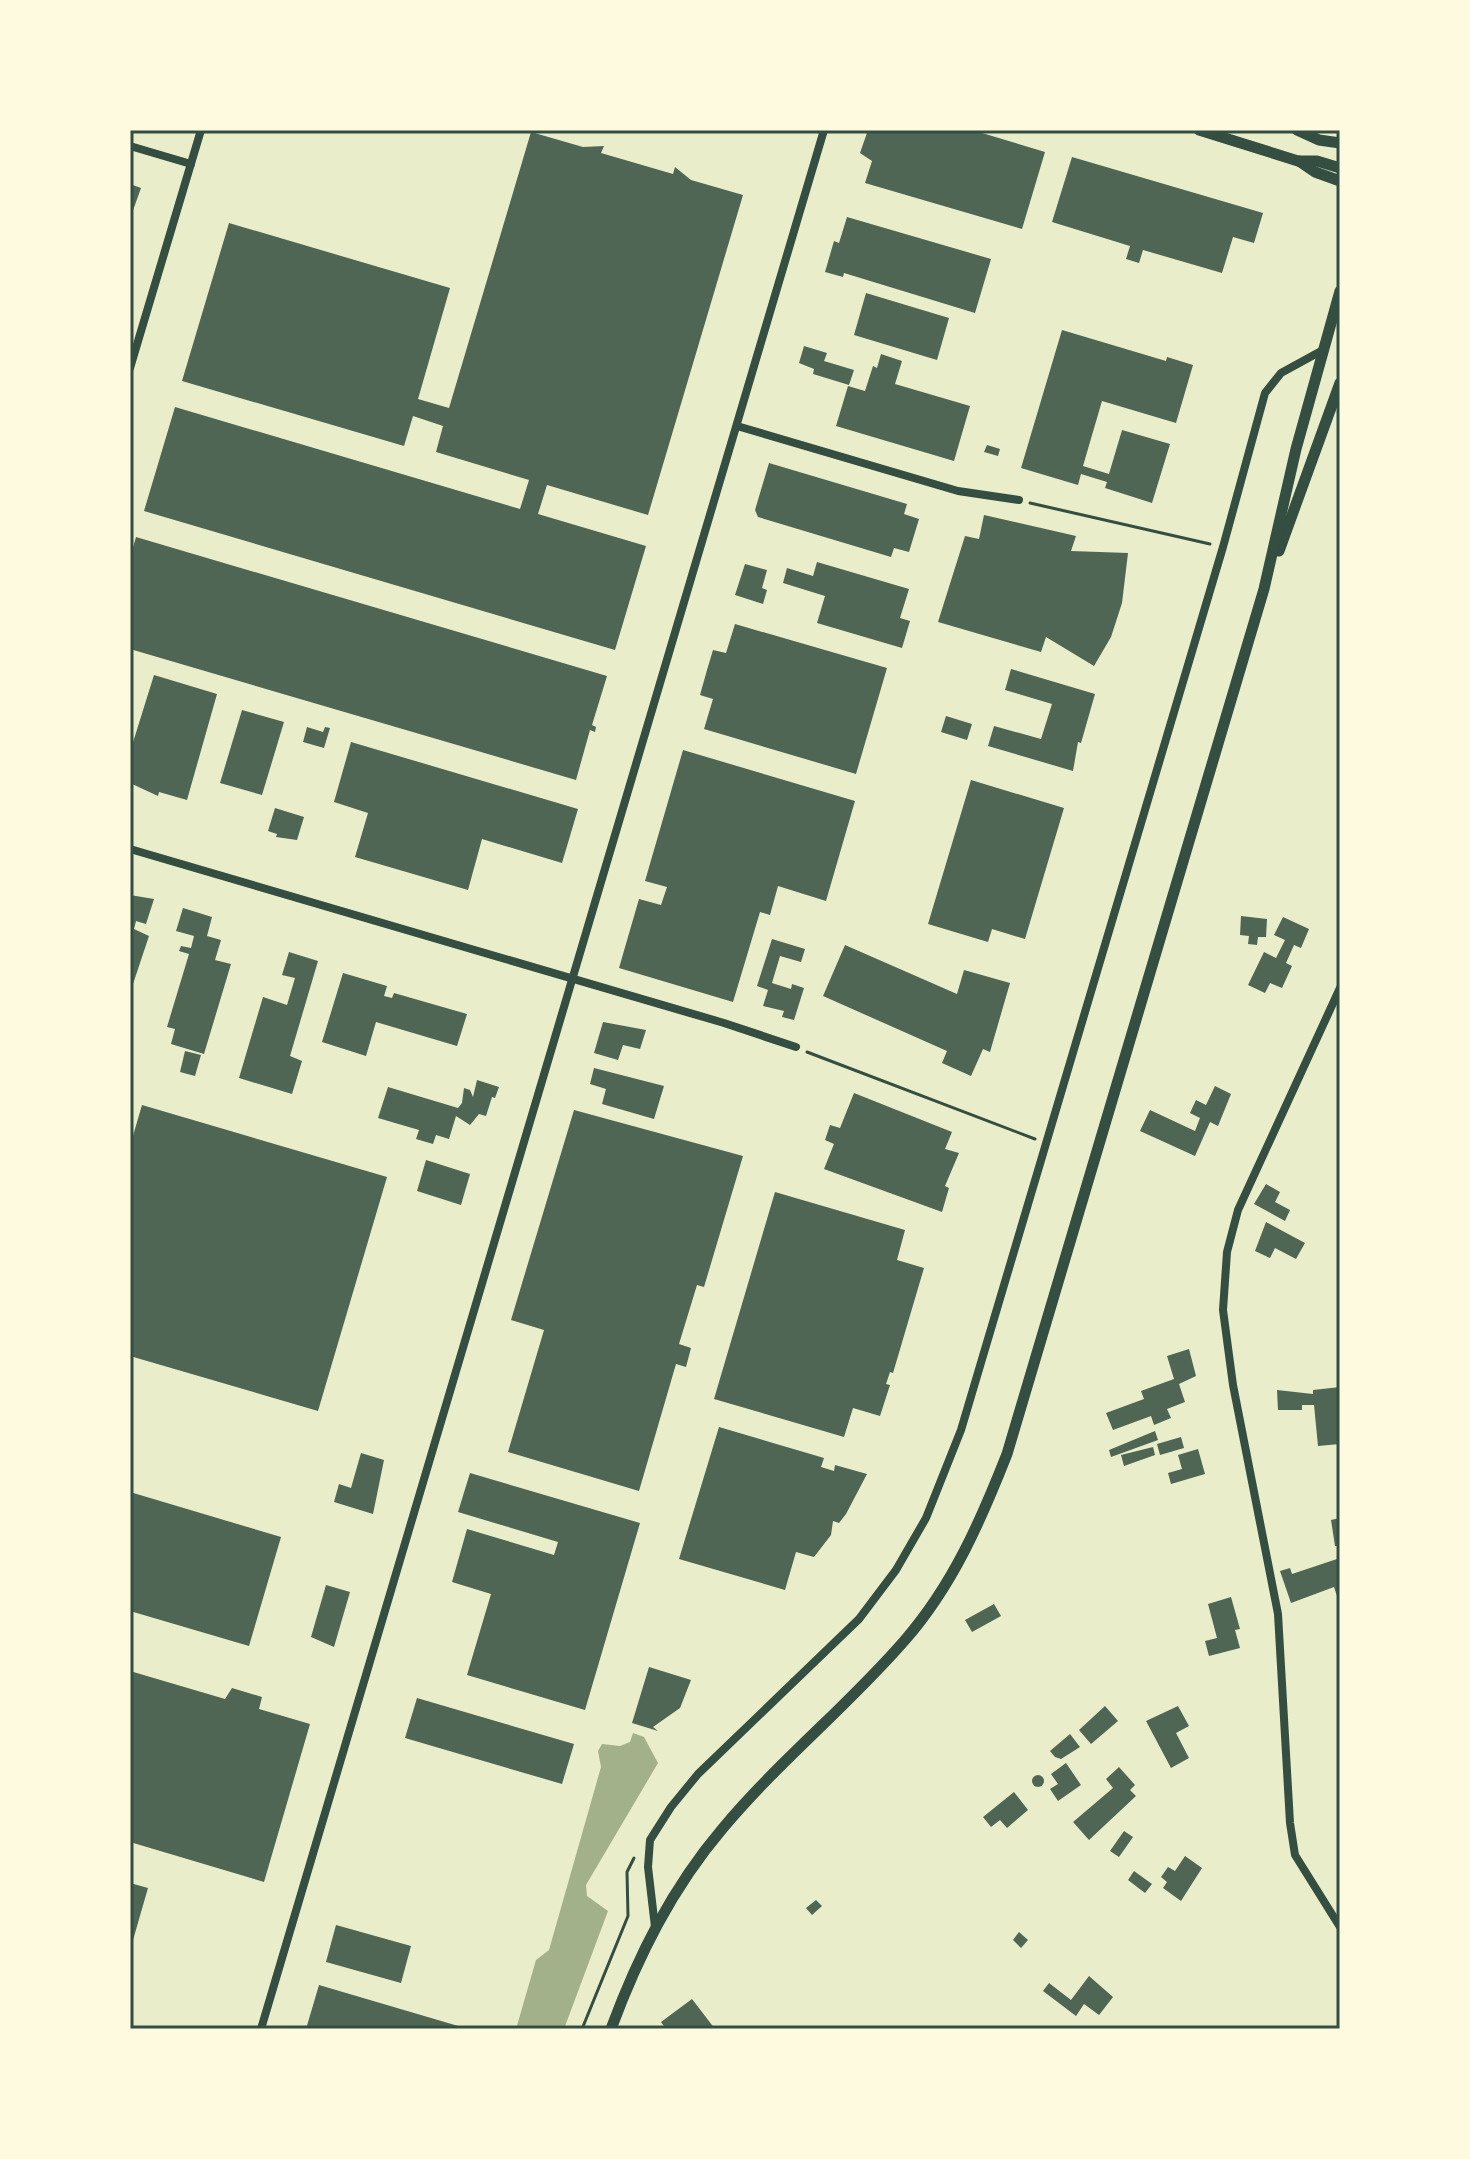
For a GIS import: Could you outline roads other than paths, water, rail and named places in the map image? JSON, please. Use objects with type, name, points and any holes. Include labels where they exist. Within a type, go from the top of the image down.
[{"type":"main road","points":[[1199,130],[1298,161],[1315,172],[1340,181]]},
{"type":"main road","points":[[1297,130],[1319,140],[1340,143]]},
{"type":"main road","points":[[1298,161],[1317,161],[1340,168]]},
{"type":"main road","points":[[611,2029],[655,1927],[687,1875],[723,1827],[907,1639],[975,1535],[1007,1454],[1264,589],[1296,449],[1340,291]]},
{"type":"main road","points":[[1264,589],[1340,383]]},
{"type":"street","points":[[130,368],[201,130]]},
{"type":"street","points":[[261,2029],[824,130]]},
{"type":"street","points":[[130,146],[191,164]]},
{"type":"street","points":[[655,1927],[648,1867],[650,1840],[671,1807],[698,1774],[859,1619],[896,1570],[926,1518],[961,1430],[1223,547],[1265,393],[1281,373],[1323,350]]},
{"type":"street","points":[[737,426],[958,491],[1019,500]]},
{"type":"street","points":[[130,849],[796,1047]]},
{"type":"street","points":[[1340,988],[1238,1210],[1227,1252],[1223,1310],[1233,1385],[1278,1614],[1290,1823],[1295,1855],[1340,1927]]}]
